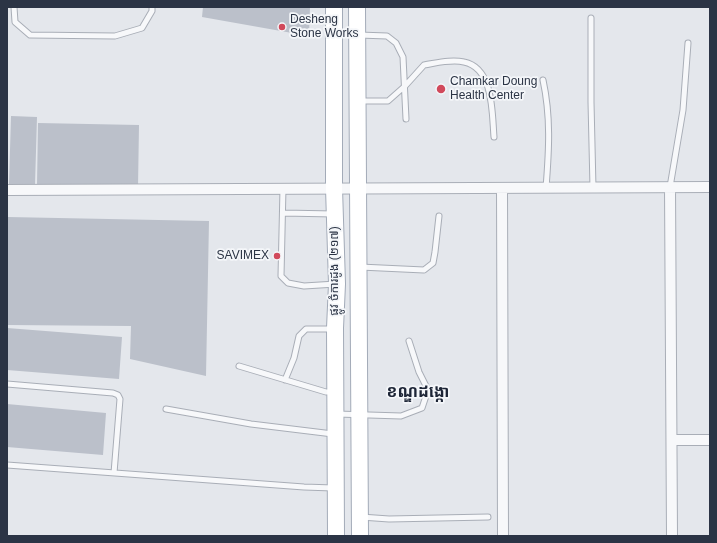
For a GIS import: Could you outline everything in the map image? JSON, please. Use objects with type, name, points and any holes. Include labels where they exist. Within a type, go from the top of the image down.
[{"type":"main road","name":"ផ្លូវ ចំការដូង (២១៧)","points":[[334,7],[334,188],[337,284],[335,328],[336,536]]},
{"type":"main road","name":"ផ្លូវ ចំការដូង (២១៧)","points":[[357,7],[360,536]]},
{"type":"street","points":[[670,187],[672,536]]},
{"type":"street","points":[[7,190],[710,187]]},
{"type":"street","points":[[502,188],[504,536]]},
{"type":"street","points":[[672,440],[710,440]]},
{"type":"lane","points":[[14,7],[15,22],[30,35],[115,36],[142,28],[152,11],[152,7]]},
{"type":"lane","points":[[591,18],[593,188]]},
{"type":"lane","points":[[357,34],[386,36],[396,43],[403,56],[406,119]]},
{"type":"lane","points":[[670,187],[683,110],[688,43]]},
{"type":"lane","points":[[358,101],[388,101],[405,86],[424,65],[448,62],[465,62],[479,69],[490,88],[494,137]]},
{"type":"lane","points":[[543,80],[548,101],[549,139],[546,188]]},
{"type":"lane","points":[[283,188],[281,276],[288,282],[304,286],[337,284]]},
{"type":"lane","points":[[283,213],[335,214]]},
{"type":"lane","points":[[358,267],[424,270],[433,263],[439,216]]},
{"type":"lane","points":[[285,380],[294,358],[299,336],[306,329],[335,328]]},
{"type":"lane","points":[[336,414],[401,416],[422,408],[428,390],[419,372],[409,341]]},
{"type":"lane","points":[[239,366],[326,392],[336,392]]},
{"type":"lane","points":[[7,384],[113,393],[118,395],[120,399],[114,473]]},
{"type":"lane","points":[[166,409],[251,424],[336,434]]},
{"type":"lane","points":[[7,465],[304,487],[336,488]]},
{"type":"lane","points":[[360,517],[389,519],[488,518]]},
{"type":"building","name":"Desheng Stone Works","points":[[203,7],[310,7],[309,36],[202,17]]},
{"type":"building","points":[[11,116],[37,117],[35,185],[9,184]]},
{"type":"building","points":[[38,123],[139,125],[138,187],[37,185]]},
{"type":"building","points":[[8,217],[209,221],[206,376],[130,359],[131,326],[7,325]]},
{"type":"building","points":[[7,328],[122,337],[119,379],[7,370]]},
{"type":"building","points":[[7,404],[106,413],[103,455],[7,447]]},
{"type":"place","name":"Desheng Stone Works","points":[[282,27]]},
{"type":"place","name":"Chamkar Doung Health Center","points":[[441,89]]},
{"type":"place","name":"SAVIMEX","points":[[277,256]]},
{"type":"district","name":"ខណ្ឌដង្កោ","points":[[418,393]]}]
